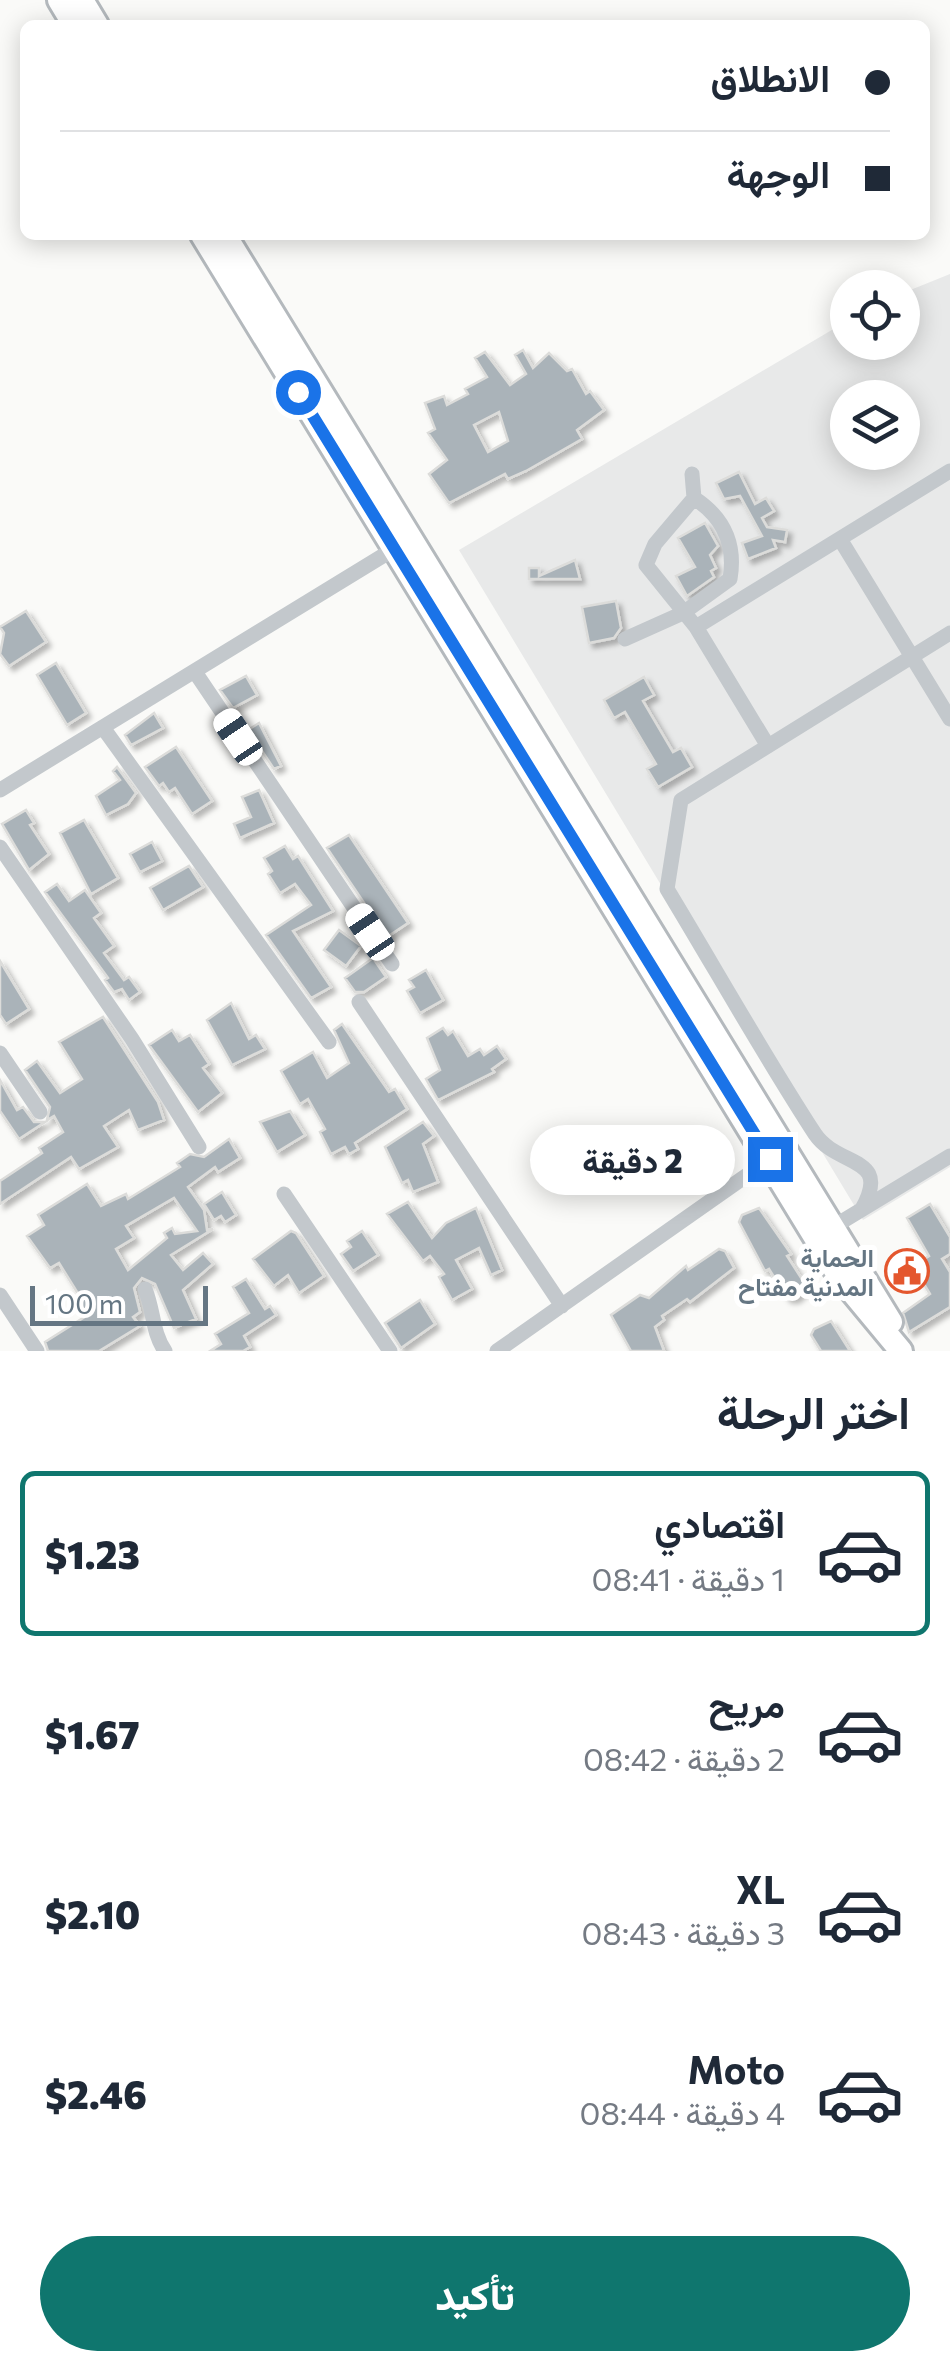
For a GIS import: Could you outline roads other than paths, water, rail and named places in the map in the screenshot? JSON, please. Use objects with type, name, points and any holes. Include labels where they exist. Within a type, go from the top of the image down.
[{"type":"highway","points":[[205,240],[838,1275],[904,1351]]},
{"type":"highway","points":[[229,240],[833,1227],[904,1351]]},
{"type":"street","points":[[696,627],[950,472]]},
{"type":"street","points":[[692,474],[694,498],[656,544],[646,564],[696,627],[768,746]]},
{"type":"street","points":[[624,640],[683,613],[724,587],[732,565],[726,530],[714,511],[694,498]]},
{"type":"street","points":[[840,539],[950,719]]},
{"type":"street","points":[[0,790],[394,549]]},
{"type":"street","points":[[862,1210],[873,1189],[873,1179],[862,1166],[818,1138],[667,889],[681,800],[950,633]]},
{"type":"street","points":[[195,672],[392,964]]},
{"type":"street","points":[[104,729],[329,1042]]},
{"type":"street","points":[[0,848],[132,1039],[200,1147]]},
{"type":"street","points":[[359,1002],[562,1306]]},
{"type":"street","points":[[0,1053],[40,1112]]},
{"type":"street","points":[[833,1227],[950,1156]]},
{"type":"street","points":[[497,1351],[770,1159]]},
{"type":"street","points":[[284,1194],[390,1351]]},
{"type":"street","points":[[145,1289],[153,1309],[156,1336],[166,1351]]},
{"type":"street","points":[[0,1294],[36,1351]]},
{"type":"place","name":"الحماية المدنية مفتاح","points":[[907,1271]]}]
